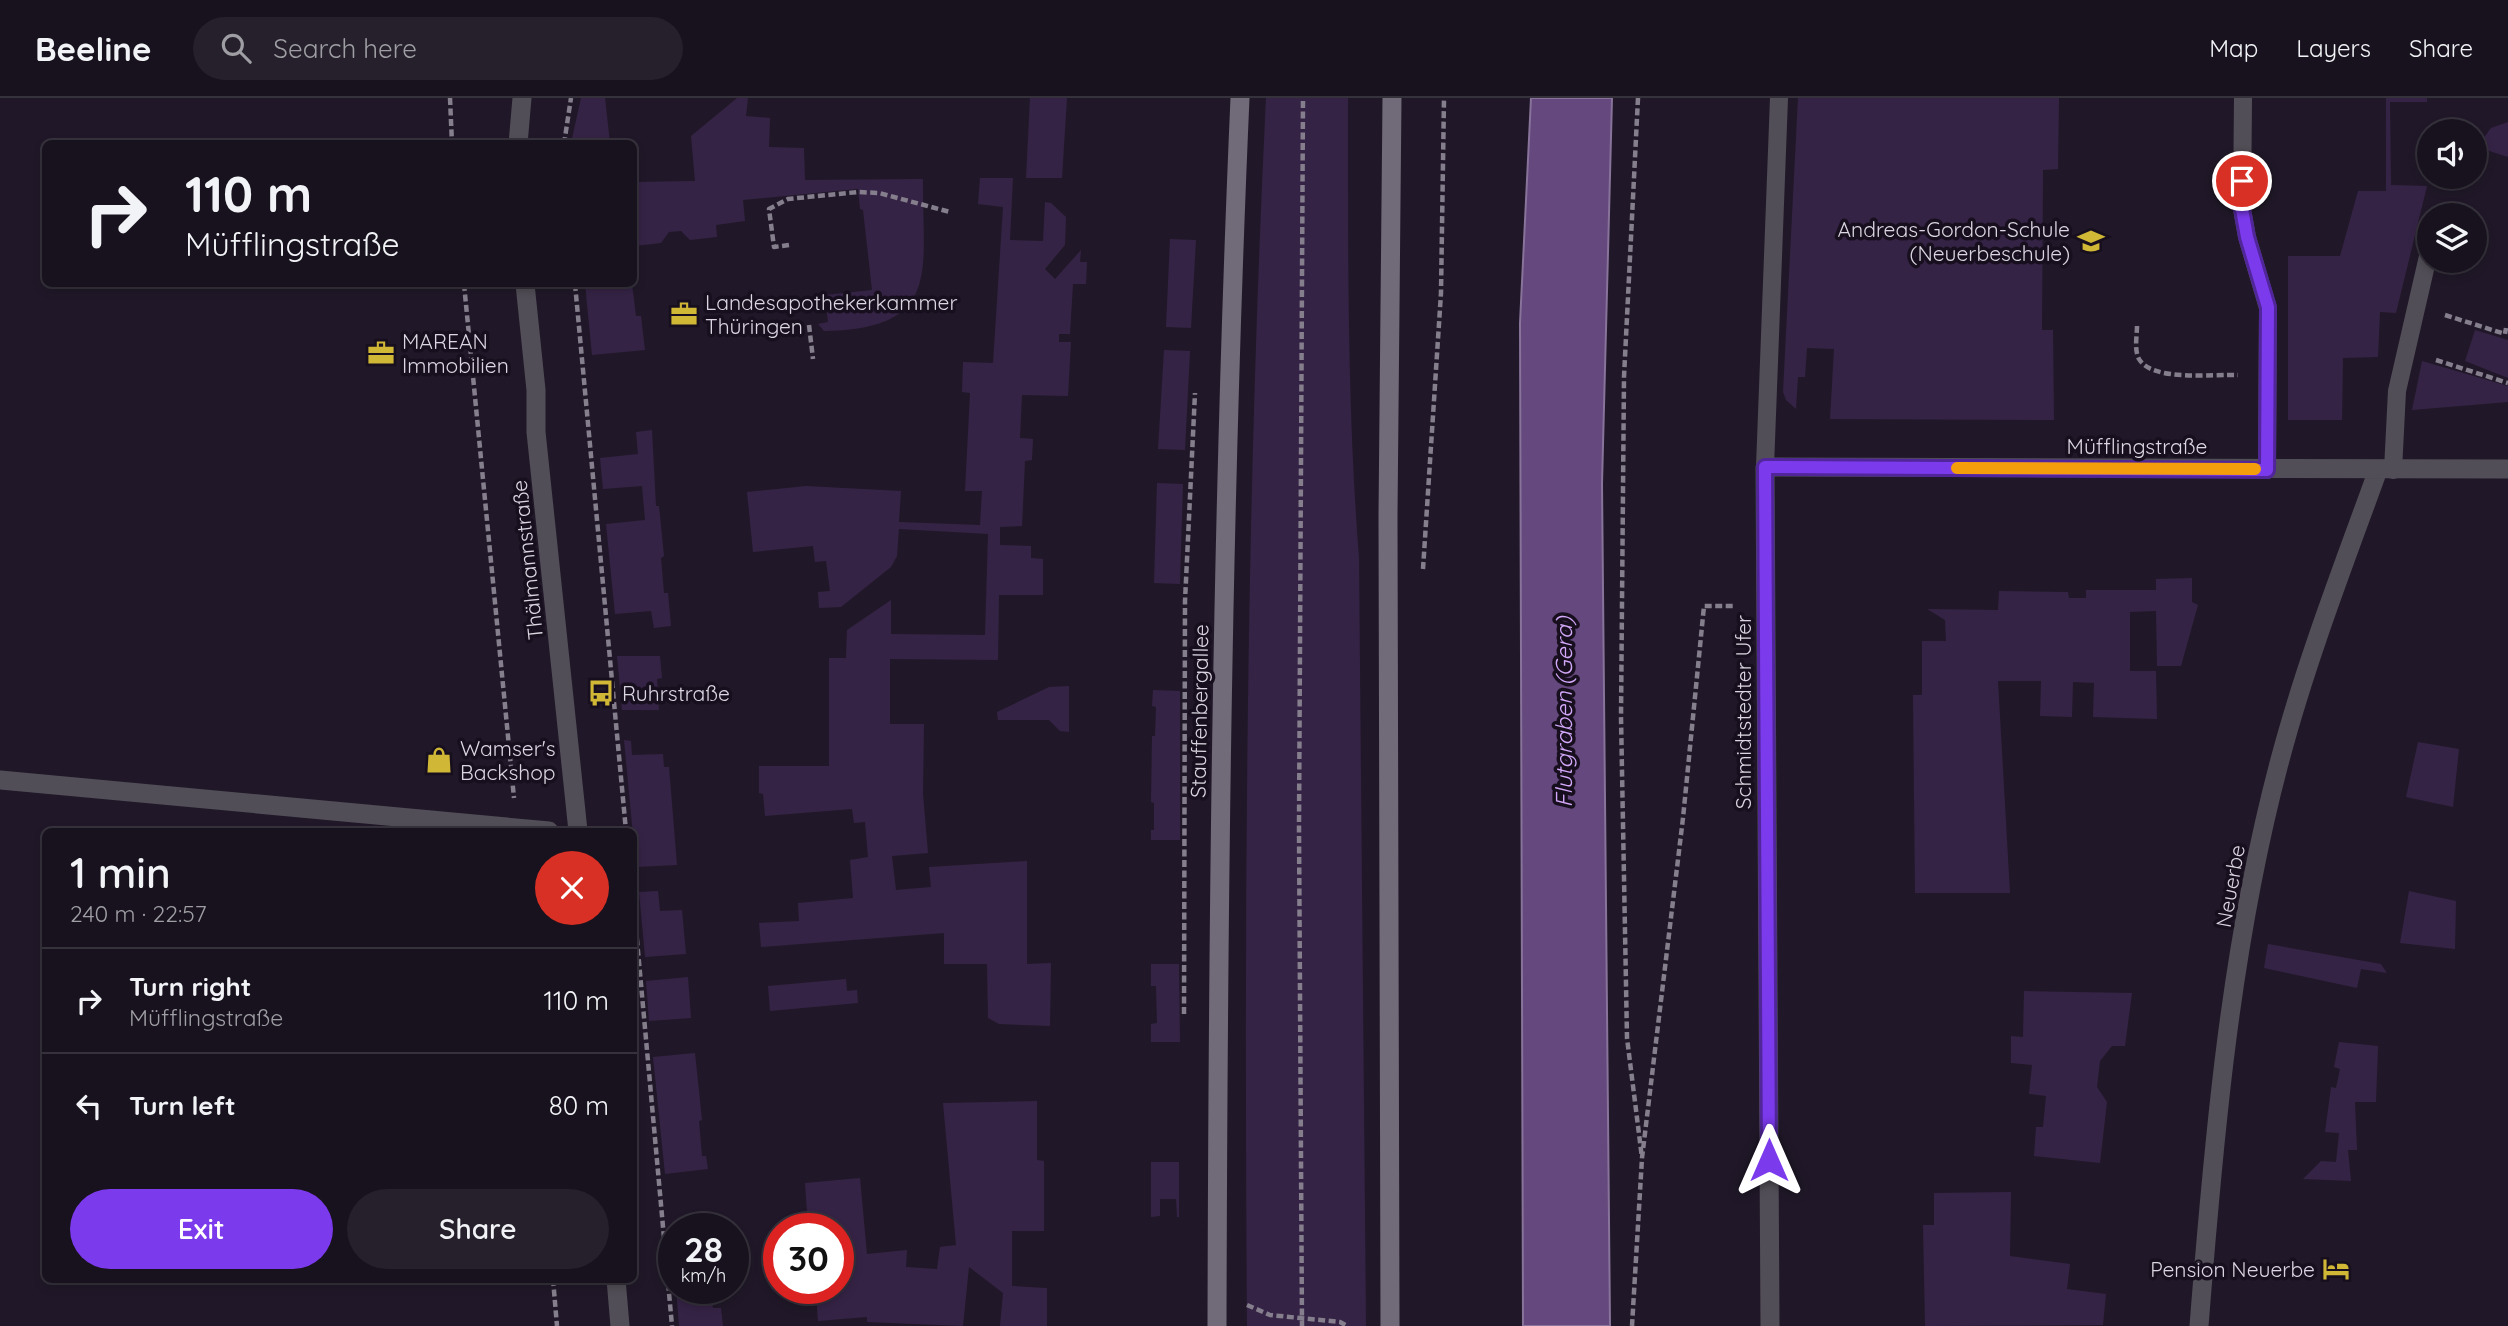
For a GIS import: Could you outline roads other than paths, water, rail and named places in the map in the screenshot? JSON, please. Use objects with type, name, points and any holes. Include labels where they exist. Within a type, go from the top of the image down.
[{"type":"main road","name":"Stauffenbergallee","points":[[1217,1326],[1219,823],[1229,345],[1240,98]]},
{"type":"main road","points":[[1390,1326],[1388,516],[1392,98]]},
{"type":"street","points":[[518,140],[522,98]]},
{"type":"street","name":"Thälmannstraße","points":[[526,287],[536,390],[536,432],[578,828]]},
{"type":"street","name":"Müfflingstraße","points":[[1765,467],[2508,470]]},
{"type":"street","name":"Schmidtstedter Ufer","points":[[1765,467],[1770,1326]]},
{"type":"street","name":"Neuerbe","points":[[2199,1326],[2218,1107],[2264,825],[2302,683],[2385,470]]},
{"type":"street","points":[[0,780],[505,828]]},
{"type":"street","points":[[616,1283],[620,1326]]},
{"type":"lane","name":"Schmidtstedter Ufer","points":[[1765,467],[1779,98]]},
{"type":"lane","points":[[2243,98],[2242,209],[2247,237],[2268,307],[2267,470]]},
{"type":"lane","points":[[2385,470],[2404,353],[2424,273]]},
{"type":"water","name":"Flutgraben (Gera)","points":[[1531,98],[1612,98],[1602,484],[1610,1326],[1523,1326],[1520,323]]},
{"type":"place","name":"Andreas-Gordon-Schule (Neuerbeschule)","points":[[2091,241]]},
{"type":"place","name":"Landesapothekerkammer Thüringen","points":[[684,314]]},
{"type":"place","name":"MAREAN Immobilien","points":[[381,353]]},
{"type":"place","name":"Ruhrstraße","points":[[601,693]]},
{"type":"place","name":"Wamser's Backshop","points":[[439,760]]},
{"type":"place","name":"Pension Neuerbe","points":[[2336,1269]]}]
